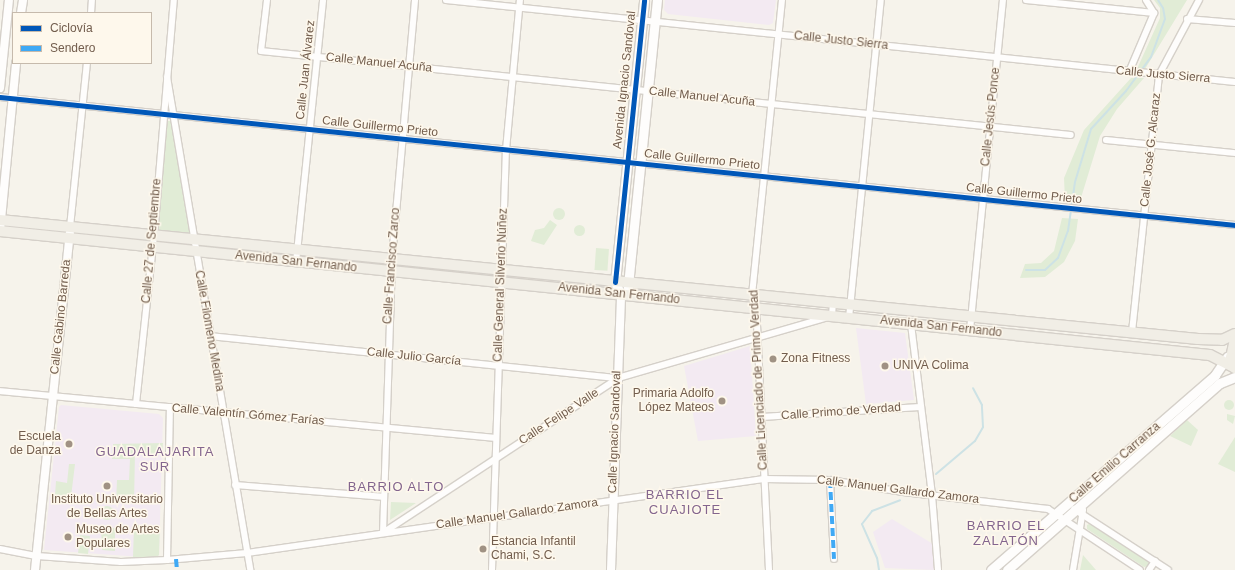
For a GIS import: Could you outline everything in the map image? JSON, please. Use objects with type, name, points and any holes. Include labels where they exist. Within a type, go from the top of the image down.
[{"type":"main road","name":"Avenida Ignacio Sandoval","points":[[615,282],[644,0]]},
{"type":"main road","name":"Avenida Ignacio Sandoval","points":[[624,295],[628,283],[657,0]]},
{"type":"main road","name":"Avenida San Fernando","points":[[0,225],[70,227],[194,241],[392,258],[615,282],[1212,340],[1235,334]]},
{"type":"main road","name":"Avenida San Fernando","points":[[0,225],[69,238],[196,252],[1210,355],[1225,361],[1235,371]]},
{"type":"main road","points":[[615,282],[624,295]]},
{"type":"main road","points":[[1081,328],[1081,342]]},
{"type":"main road","points":[[1233,344],[1235,371]]},
{"type":"main road","name":"Calle Emilio Carranza","points":[[991,570],[1216,375],[1233,344]]},
{"type":"main road","name":"Calle Emilio Carranza","points":[[1007,570],[1065,520],[1081,509],[1235,371]]},
{"type":"street","points":[[0,88],[9,0]]},
{"type":"street","points":[[21,12],[23,0]]},
{"type":"street","points":[[91,12],[92,0]]},
{"type":"street","name":"Calle 27 de Septiembre","points":[[136,404],[154,236],[163,114],[174,0]]},
{"type":"street","name":"Calle Manuel Acuña","points":[[267,0],[260,50],[1071,135]]},
{"type":"street","name":"Calle Juan Álvarez","points":[[296,262],[323,0]]},
{"type":"street","name":"Calle Francisco Zarco","points":[[383,532],[387,354],[391,271],[415,0]]},
{"type":"street","name":"Calle Justo Sierra","points":[[446,0],[1235,82]]},
{"type":"street","name":"Calle General Silverio Núñez","points":[[492,570],[500,270],[506,150],[520,0]]},
{"type":"street","name":"Calle Licenciado de Primo Verdad","points":[[769,570],[758,338],[756,308],[752,295],[782,0]]},
{"type":"street","points":[[849,318],[881,0]]},
{"type":"street","name":"Calle Jesús Ponce","points":[[970,330],[1003,0]]},
{"type":"street","points":[[1026,0],[1154,13]]},
{"type":"street","points":[[1146,0],[1154,13]]},
{"type":"street","name":"Calle José G. Alcaraz","points":[[1132,332],[1153,145],[1159,75],[1187,19],[1199,0]]},
{"type":"street","points":[[1131,72],[1154,13]]},
{"type":"street","points":[[1187,19],[1235,23]]},
{"type":"street","points":[[0,225],[16,64]]},
{"type":"street","name":"Calle Gabino Barreda","points":[[35,570],[87,64]]},
{"type":"street","name":"Calle 27 de Septiembre","points":[[167,77],[173,115]]},
{"type":"street","name":"Calle Guillermo Prieto","points":[[0,96],[1064,209],[1235,225]]},
{"type":"street","name":"Calle Filomeno Medina","points":[[173,115],[250,570]]},
{"type":"street","points":[[1106,140],[1235,153]]},
{"type":"street","name":"Calle Ignacio Sandoval","points":[[611,570],[618,378],[624,295]]},
{"type":"street","points":[[832,316],[833,303]]},
{"type":"street","name":"Calle Felipe Valle","points":[[383,532],[618,378],[832,316]]},
{"type":"street","points":[[911,324],[931,485],[938,570]]},
{"type":"street","name":"Calle Julio García","points":[[210,336],[618,378]]},
{"type":"street","name":"Calle Valentín Gómez Farías","points":[[0,391],[496,438]]},
{"type":"street","name":"Calle Primo de Verdad","points":[[761,417],[921,406]]},
{"type":"street","points":[[167,560],[170,407]]},
{"type":"street","name":"Calle Manuel Gallardo Zamora","points":[[0,549],[37,556],[121,562],[167,560],[247,553],[383,532],[494,518],[764,479],[830,480],[903,492],[1048,509],[1140,570]]},
{"type":"street","points":[[830,480],[834,559]]},
{"type":"street","points":[[236,485],[383,497]]},
{"type":"street","points":[[1064,507],[1081,509],[1168,570]]},
{"type":"street","points":[[1073,570],[1081,509]]},
{"type":"street","points":[[1149,570],[1155,561]]},
{"type":"street","points":[[120,570],[121,562]]},
{"type":"shaded area","points":[[665,0],[776,0],[773,23],[769,25],[668,14],[664,10]]},
{"type":"shaded area","name":"UNIVA Colima","points":[[856,328],[905,333],[914,400],[866,404]]},
{"type":"shaded area","name":"Primaria Adolfo López Mateos","points":[[750,346],[756,436],[698,441],[684,366]]},
{"type":"shaded area","points":[[61,405],[159,414],[163,418],[159,555],[156,558],[44,550],[59,407]]},
{"type":"shaded area","points":[[892,519],[933,544],[934,570],[885,568],[873,532]]},
{"type":"green space","points":[[1154,0],[1187,0],[1145,69],[1137,69],[1160,18],[1160,8]]},
{"type":"green space","points":[[1131,78],[1144,78],[1117,109],[1100,136],[1080,201],[1065,200],[1064,178],[1084,130]]},
{"type":"green space","points":[[165,121],[171,121],[191,233],[158,230]]},
{"type":"green space","points":[[557,208],[561,208],[565,214],[561,220],[557,220],[553,216],[553,212]]},
{"type":"green space","points":[[1062,218],[1078,219],[1075,241],[1064,262],[1045,277],[1020,278],[1025,264],[1041,263],[1054,251]]},
{"type":"green space","points":[[550,220],[557,225],[544,245],[531,241],[535,230],[544,228]]},
{"type":"green space","points":[[577,225],[581,225],[583,226],[583,234],[577,235],[574,232],[574,228]]},
{"type":"green space","points":[[596,248],[609,249],[607,271],[594,270]]},
{"type":"green space","points":[[1227,400],[1231,400],[1233,401],[1233,409],[1227,410],[1224,407],[1224,403]]},
{"type":"green space","points":[[1227,414],[1235,416],[1233,424],[1227,420]]},
{"type":"green space","points":[[1187,420],[1198,430],[1191,446],[1170,436]]},
{"type":"green space","points":[[1235,437],[1235,472],[1218,464]]},
{"type":"green space","points":[[163,443],[162,454],[135,453],[134,503],[116,503],[117,480],[129,480],[130,459],[112,459],[113,444]]},
{"type":"green space","points":[[69,464],[75,464],[71,497],[55,495],[56,481],[67,483]]},
{"type":"green space","points":[[391,502],[416,503],[390,520]]},
{"type":"green space","points":[[107,506],[112,508],[114,513],[112,518],[107,520],[102,518],[100,513],[102,508]]},
{"type":"green space","points":[[1091,523],[1148,561],[1149,566],[1144,567],[1087,529],[1087,525]]},
{"type":"green space","points":[[134,525],[160,526],[159,555],[156,558],[133,557]]},
{"type":"green space","points":[[101,527],[115,528],[115,551],[102,550]]},
{"type":"green space","points":[[80,535],[90,536],[88,554],[78,553]]},
{"type":"green space","points":[[1083,555],[1096,570],[1080,570]]},
{"type":"waterway","points":[[1026,270],[1045,270],[1058,258],[1068,231],[1075,182],[1091,129],[1126,91],[1151,57],[1165,19],[1163,8],[1158,0]]},
{"type":"waterway","points":[[936,474],[975,441],[983,427],[982,405],[973,388]]},
{"type":"waterway","points":[[879,570],[877,558],[862,524],[872,511],[900,500]]},
{"type":"marked path","points":[[830,480],[834,559]]},
{"type":"marked path","points":[[176,559],[177,570]]},
{"type":"cycle path","points":[[615,282],[644,0]]},
{"type":"cycle path","points":[[0,97],[1235,225]]},
{"type":"place","name":"Zona Fitness","points":[[773,359]]},
{"type":"place","name":"UNIVA Colima","points":[[885,366]]},
{"type":"place","name":"Primaria Adolfo López Mateos","points":[[722,401]]},
{"type":"place","name":"Escuela de Danza","points":[[69,444]]},
{"type":"place","name":"Instituto Universitario de Bellas Artes","points":[[107,486]]},
{"type":"place","name":"Museo de Artes Populares","points":[[68,537]]},
{"type":"place","name":"Estancia Infantil Chami, S.C.","points":[[483,549]]},
{"type":"district","name":"GUADALAJARITA SUR","points":[[155,460]]},
{"type":"district","name":"BARRIO ALTO","points":[[396,487]]},
{"type":"district","name":"BARRIO EL CUAJIOTE","points":[[685,504]]},
{"type":"district","name":"BARRIO EL ZALATÓN","points":[[1006,534]]}]
